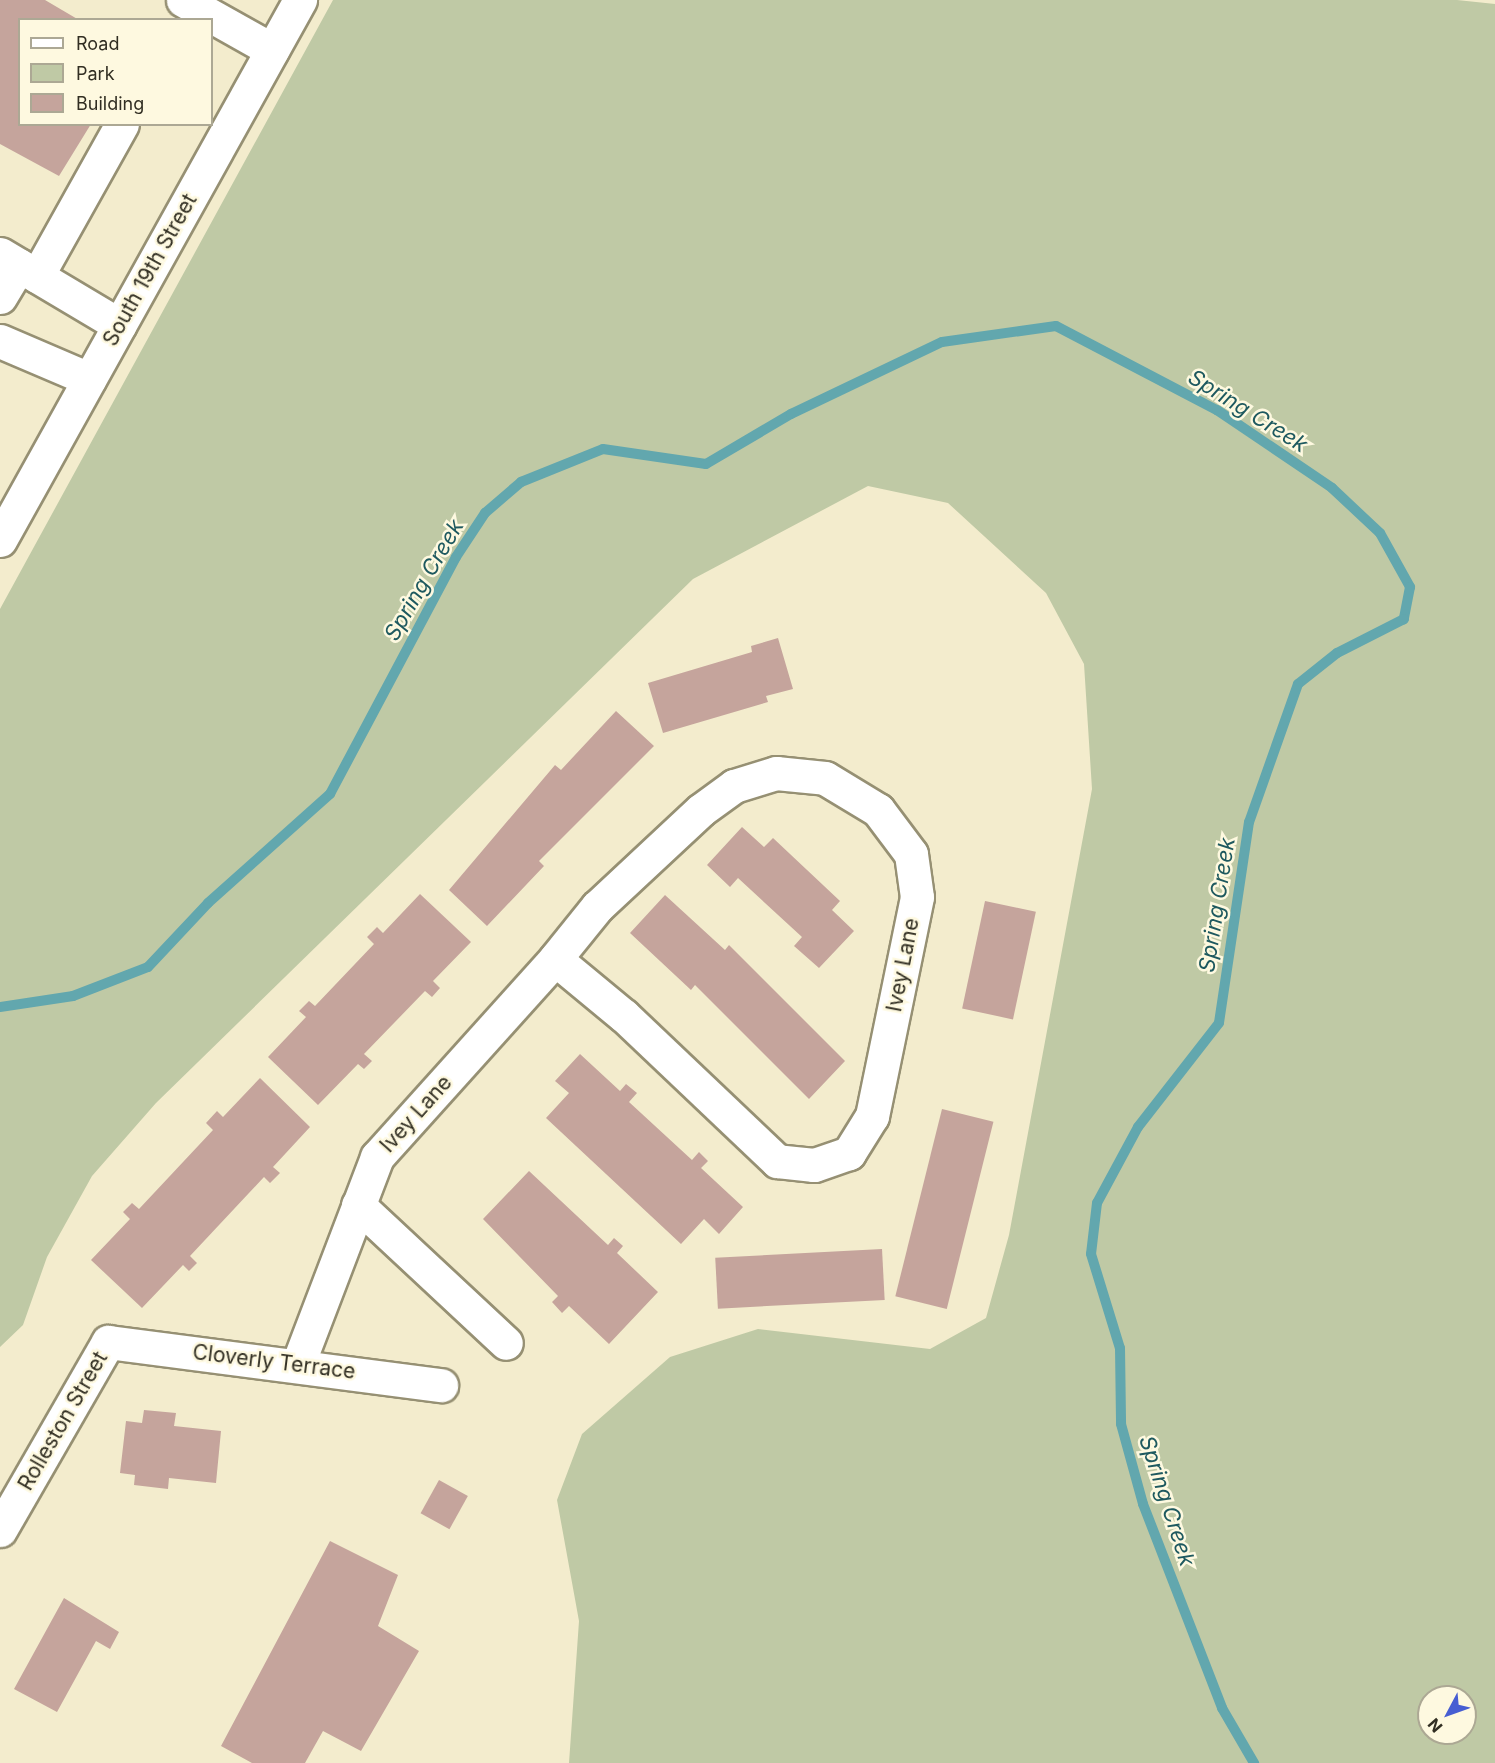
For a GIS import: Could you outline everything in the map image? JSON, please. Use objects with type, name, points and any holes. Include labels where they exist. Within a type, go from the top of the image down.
[{"type":"street","points":[[183,0],[272,50]]},
{"type":"street","name":"South 19th Street","points":[[0,540],[300,0]]},
{"type":"street","points":[[0,297],[19,265],[121,126]]},
{"type":"street","points":[[19,265],[119,325]]},
{"type":"street","points":[[0,341],[89,379]]},
{"type":"street","name":"Ivey Lane","points":[[298,1364],[378,1157],[555,959],[597,907],[701,810],[734,786],[776,773],[825,778],[878,810],[911,854],[916,897],[872,1116],[849,1153],[814,1165],[777,1161],[624,1016],[555,959]]},
{"type":"street","points":[[358,1205],[506,1343]]},
{"type":"street","name":"Cloverly Terrace","points":[[108,1342],[298,1364],[441,1384]]},
{"type":"street","name":"Rolleston Street","points":[[0,1530],[108,1342]]},
{"type":"green space","points":[[333,0],[1457,0],[1495,4],[1495,1763],[569,1763],[579,1621],[557,1500],[582,1434],[670,1357],[758,1329],[930,1349],[986,1318],[1009,1235],[1092,789],[1084,664],[1046,593],[948,503],[868,486],[693,579],[156,1103],[92,1176],[47,1257],[23,1325],[0,1347],[0,609]]},
{"type":"building","points":[[0,0],[45,0],[76,18],[18,18],[18,126],[90,126],[59,176],[0,144]]},
{"type":"building","points":[[778,638],[793,689],[766,696],[768,702],[663,733],[648,683],[752,652],[751,646]]},
{"type":"building","points":[[616,711],[654,746],[539,861],[544,866],[487,926],[449,890],[555,765],[561,770]]},
{"type":"building","points":[[742,827],[764,847],[773,838],[840,901],[832,910],[854,931],[819,968],[794,946],[802,937],[738,878],[730,887],[707,865]]},
{"type":"building","points":[[420,894],[471,942],[433,981],[440,988],[432,997],[425,991],[364,1054],[372,1061],[364,1069],[358,1064],[318,1105],[268,1057],[306,1017],[299,1011],[309,1001],[315,1006],[374,944],[367,937],[377,927],[383,933]]},
{"type":"building","points":[[665,895],[725,950],[729,945],[845,1061],[809,1099],[695,985],[691,990],[630,933]]},
{"type":"building","points":[[985,901],[1036,912],[1013,1019],[962,1009]]},
{"type":"building","points":[[580,1054],[620,1091],[626,1084],[637,1093],[629,1102],[692,1160],[699,1152],[708,1161],[701,1168],[743,1207],[719,1234],[704,1219],[681,1244],[546,1118],[569,1093],[555,1081]]},
{"type":"building","points":[[260,1078],[310,1127],[273,1167],[280,1173],[270,1183],[264,1177],[190,1256],[197,1263],[189,1271],[183,1265],[142,1308],[91,1260],[130,1219],[123,1212],[132,1203],[139,1209],[213,1130],[206,1123],[217,1111],[223,1117]]},
{"type":"building","points":[[942,1109],[993,1122],[947,1309],[895,1296]]},
{"type":"building","points":[[529,1171],[608,1245],[614,1238],[623,1246],[617,1253],[658,1292],[609,1344],[569,1306],[562,1313],[552,1302],[558,1296],[483,1219]]},
{"type":"building","points":[[882,1249],[885,1300],[718,1309],[715,1258]]},
{"type":"building","points":[[144,1410],[176,1413],[174,1426],[221,1431],[216,1483],[169,1478],[168,1489],[134,1485],[135,1475],[120,1473],[126,1421],[142,1423]]},
{"type":"building","points":[[439,1480],[468,1496],[449,1529],[421,1513]]},
{"type":"building","points":[[330,1541],[398,1575],[378,1626],[419,1651],[361,1751],[323,1731],[305,1763],[252,1763],[221,1746]]},
{"type":"building","points":[[64,1598],[119,1632],[110,1649],[96,1641],[57,1712],[14,1689]]},
{"type":"waterway","name":"Spring Creek","points":[[0,1007],[73,996],[148,967],[208,903],[330,794],[456,557],[485,513],[521,482],[603,449],[706,464],[791,414],[942,342],[1056,326],[1217,410],[1332,488],[1380,533],[1410,587],[1404,619],[1337,653],[1298,684],[1249,822],[1219,1023],[1138,1127],[1097,1203],[1091,1254],[1120,1348],[1121,1424],[1143,1504],[1222,1708],[1254,1763]]}]
